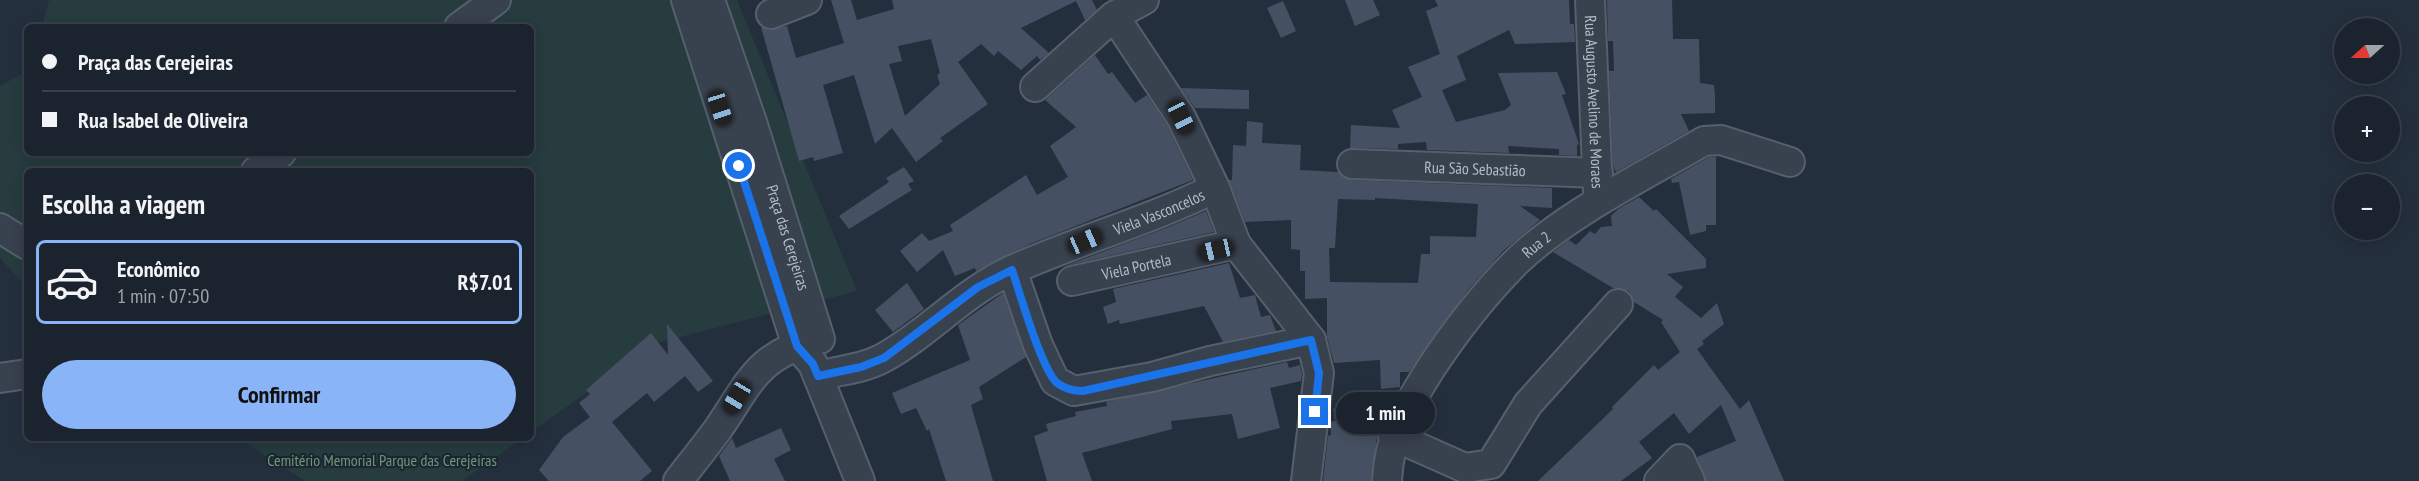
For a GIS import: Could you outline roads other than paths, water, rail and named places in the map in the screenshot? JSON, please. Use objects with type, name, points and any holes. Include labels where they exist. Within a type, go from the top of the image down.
[{"type":"street","points":[[463,24],[496,0]]},
{"type":"street","name":"Praça das Cerejeiras","points":[[686,0],[812,356]]},
{"type":"street","name":"Praça das Cerejeiras","points":[[710,0],[752,122],[812,356]]},
{"type":"street","points":[[771,14],[807,0]]},
{"type":"street","points":[[1035,87],[1114,16],[1144,0]]},
{"type":"street","name":"Rua Augusto Avelino de Moraes","points":[[1590,0],[1598,203]]},
{"type":"street","points":[[1114,16],[1181,117],[1215,188],[1236,244],[1311,340],[1319,373],[1306,481]]},
{"type":"street","name":"Rua 2","points":[[1387,481],[1393,436],[1409,402],[1464,318],[1518,261],[1598,203],[1704,141],[1721,140],[1790,162]]},
{"type":"street","points":[[260,168],[277,156]]},
{"type":"street","name":"Rua São Sebastião","points":[[1352,164],[1598,173]]},
{"type":"street","name":"Viela Vasconcelos","points":[[678,481],[718,428],[747,382],[775,357],[812,356],[861,367],[884,358],[978,287],[1012,270],[1172,208],[1215,188]]},
{"type":"street","points":[[0,228],[24,243]]},
{"type":"street","name":"Viela Portela","points":[[1072,281],[1236,244]]},
{"type":"street","points":[[1012,270],[1038,345],[1055,381],[1074,391],[1152,377],[1210,361],[1311,340]]},
{"type":"street","points":[[1393,436],[1465,468],[1491,464],[1528,404],[1618,303]]},
{"type":"street","points":[[812,356],[860,481]]},
{"type":"street","points":[[0,378],[24,374]]},
{"type":"street","points":[[1659,481],[1685,470]]},
{"type":"park label","name":"Cemitério Memorial Parque das Cerejeiras","points":[[382,460]]}]
